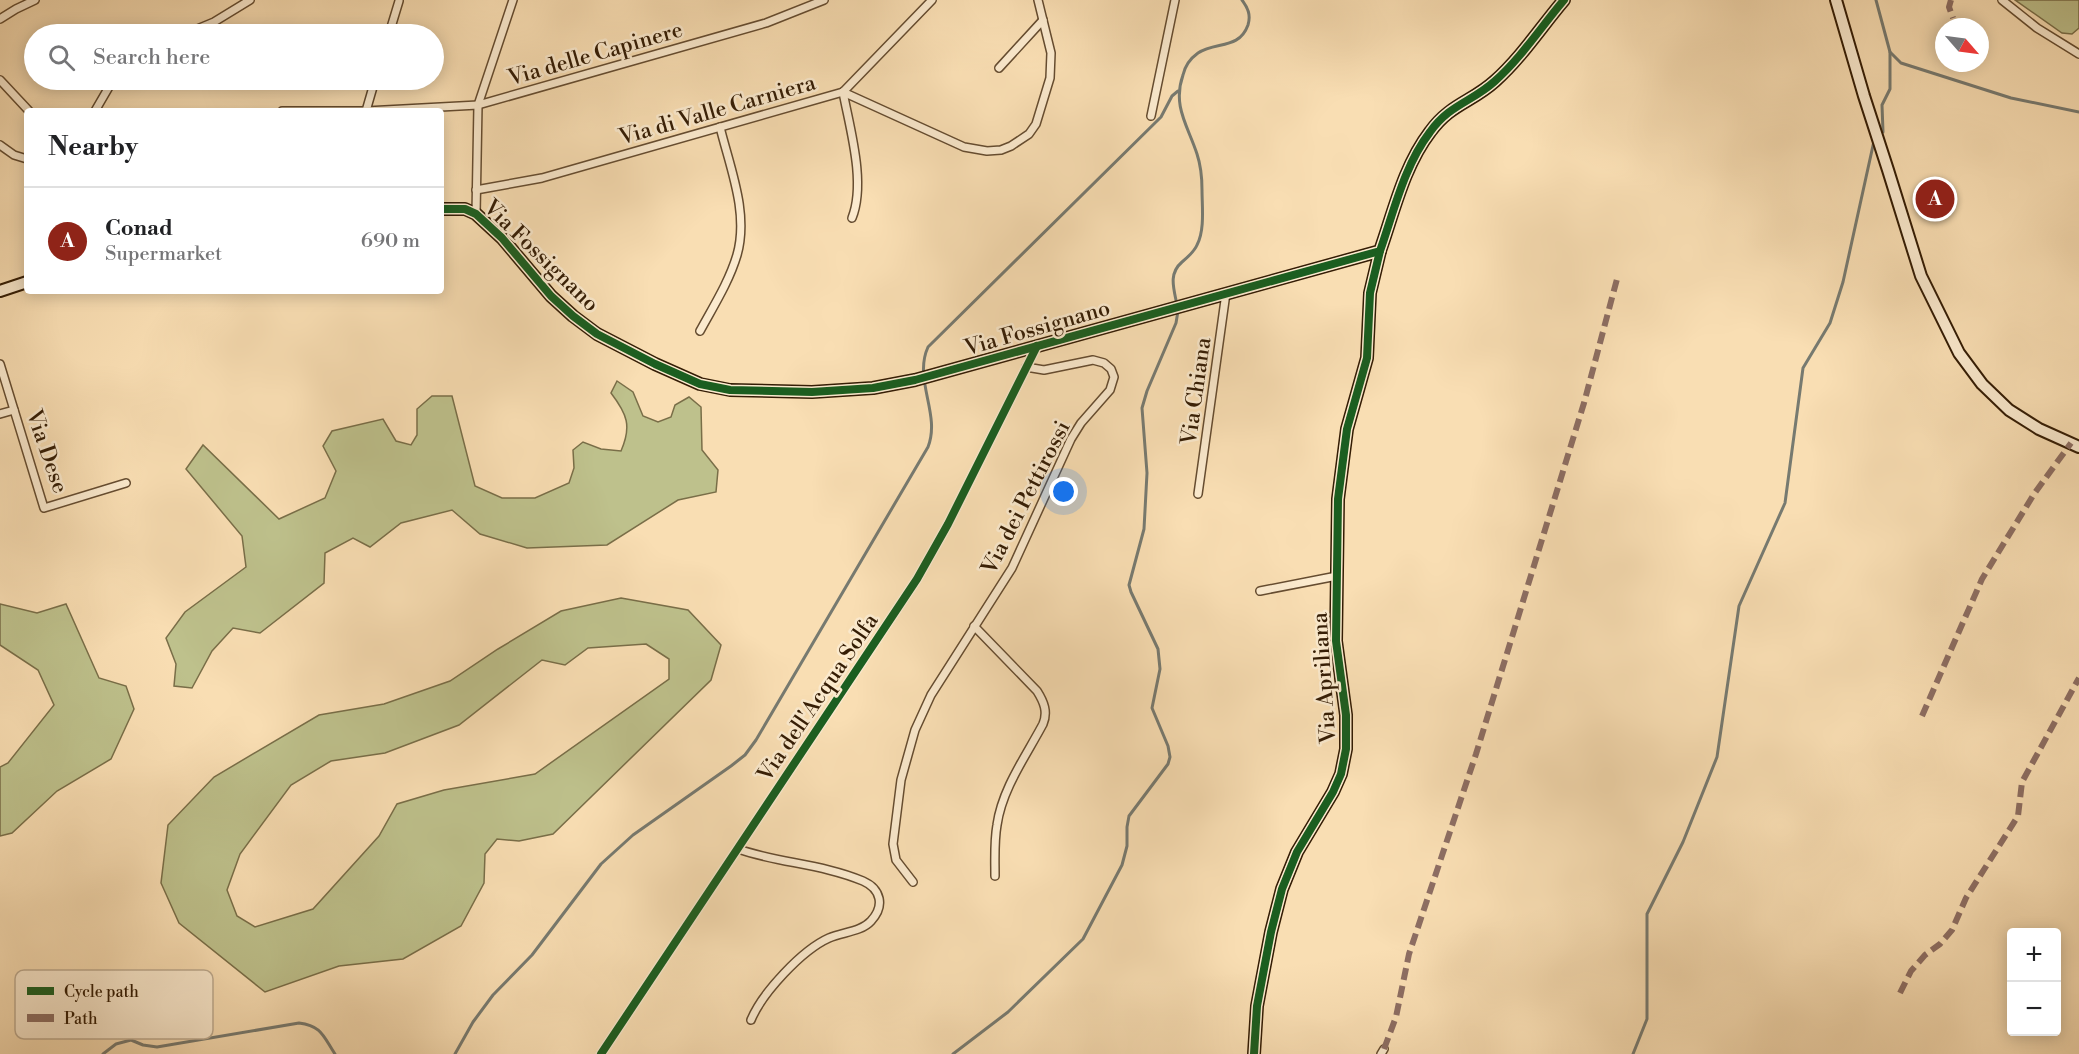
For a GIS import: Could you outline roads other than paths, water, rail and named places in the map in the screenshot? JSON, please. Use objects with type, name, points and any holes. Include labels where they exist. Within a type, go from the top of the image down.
[{"type":"street","points":[[0,19],[12,10],[35,0]]},
{"type":"street","points":[[209,24],[250,0]]},
{"type":"street","points":[[392,24],[399,0]]},
{"type":"street","points":[[476,214],[478,105],[513,0]]},
{"type":"street","name":"Via delle Capinere","points":[[422,108],[478,105],[766,23],[824,0]]},
{"type":"street","name":"Via di Valle Carniera","points":[[476,190],[542,178],[843,92],[932,0]]},
{"type":"street","points":[[843,92],[959,145],[982,151],[1004,149],[1014,145],[1029,134],[1040,115],[1052,67],[1038,0]]},
{"type":"street","points":[[1151,116],[1175,0]]},
{"type":"street","points":[[1380,251],[1412,162],[1430,131],[1450,110],[1486,88],[1501,75],[1564,0]]},
{"type":"street","points":[[1836,0],[1921,276],[1959,353],[1982,384],[2008,410],[2039,429],[2079,447]]},
{"type":"street","points":[[2002,0],[2037,28],[2079,54]]},
{"type":"street","points":[[999,68],[1043,20]]},
{"type":"street","points":[[0,80],[26,108]]},
{"type":"street","points":[[97,108],[107,90]]},
{"type":"street","points":[[367,108],[372,90]]},
{"type":"street","points":[[843,92],[858,178],[858,199],[852,218]]},
{"type":"street","points":[[700,331],[731,272],[740,239],[740,208],[720,127]]},
{"type":"street","points":[[0,145],[14,155],[24,158]]},
{"type":"street","name":"Via Fossignano","points":[[444,209],[465,209],[476,214],[506,243],[551,296],[580,322],[611,343],[696,383],[724,390],[812,392],[873,388],[915,380],[1380,251]]},
{"type":"street","name":"Via Apriliana","points":[[1254,1054],[1257,1006],[1281,894],[1293,859],[1333,792],[1341,774],[1346,749],[1346,715],[1335,641],[1338,508],[1342,459],[1349,422],[1367,358],[1370,293],[1380,251]]},
{"type":"street","points":[[0,291],[24,283]]},
{"type":"street","name":"Via Chiana","points":[[1198,494],[1226,293]]},
{"type":"street","name":"Via dell'Acqua Solfa","points":[[602,1054],[917,579],[942,536],[1037,346]]},
{"type":"street","name":"Via dei Pettirossi","points":[[913,882],[896,860],[893,849],[896,808],[915,730],[924,708],[1015,563],[1071,439],[1081,423],[1107,394],[1113,380],[1110,367],[1097,361],[1041,370],[1026,367]]},
{"type":"street","name":"Via Dese","points":[[0,364],[44,508],[126,483]]},
{"type":"street","points":[[0,414],[14,410]]},
{"type":"street","points":[[1260,591],[1336,576]]},
{"type":"street","points":[[974,626],[1037,692],[1046,713],[1000,809],[996,832],[995,876]]},
{"type":"street","points":[[738,849],[849,876],[871,886],[880,899],[877,912],[868,924],[830,938],[803,955],[761,1000],[750,1020]]},
{"type":"waterway","points":[[1177,305],[1173,277],[1178,267],[1196,248],[1200,239],[1202,218],[1200,168],[1182,116],[1180,86],[1185,68],[1195,55],[1205,49],[1233,42],[1244,33],[1249,15],[1242,0]]},
{"type":"waterway","points":[[1876,0],[1890,52],[1901,63],[2011,98],[2079,112]]},
{"type":"waterway","points":[[1883,132],[1882,105],[1890,89],[1890,52]]},
{"type":"waterway","points":[[455,1054],[473,1022],[493,995],[532,955],[601,864],[633,835],[745,755],[928,447],[931,422],[924,372],[924,359],[928,347],[1161,117],[1172,96],[1178,91]]},
{"type":"waterway","points":[[1633,1054],[1647,1019],[1647,914],[1683,842],[1717,757],[1739,606],[1785,503],[1803,368],[1830,323],[1843,282],[1874,141]]},
{"type":"waterway","points":[[953,1054],[1008,1012],[1083,939],[1122,865],[1127,846],[1129,816],[1168,764],[1170,757],[1168,746],[1152,708],[1160,669],[1158,649],[1129,585],[1144,529],[1147,473],[1142,408],[1176,323],[1178,311]]},
{"type":"waterway","points":[[213,1038],[299,1023],[307,1024],[317,1029],[335,1054]]},
{"type":"waterway","points":[[103,1054],[116,1044],[131,1040],[157,1047],[204,1039]]},
{"type":"place","name":"Conad","points":[[1935,199]]}]
